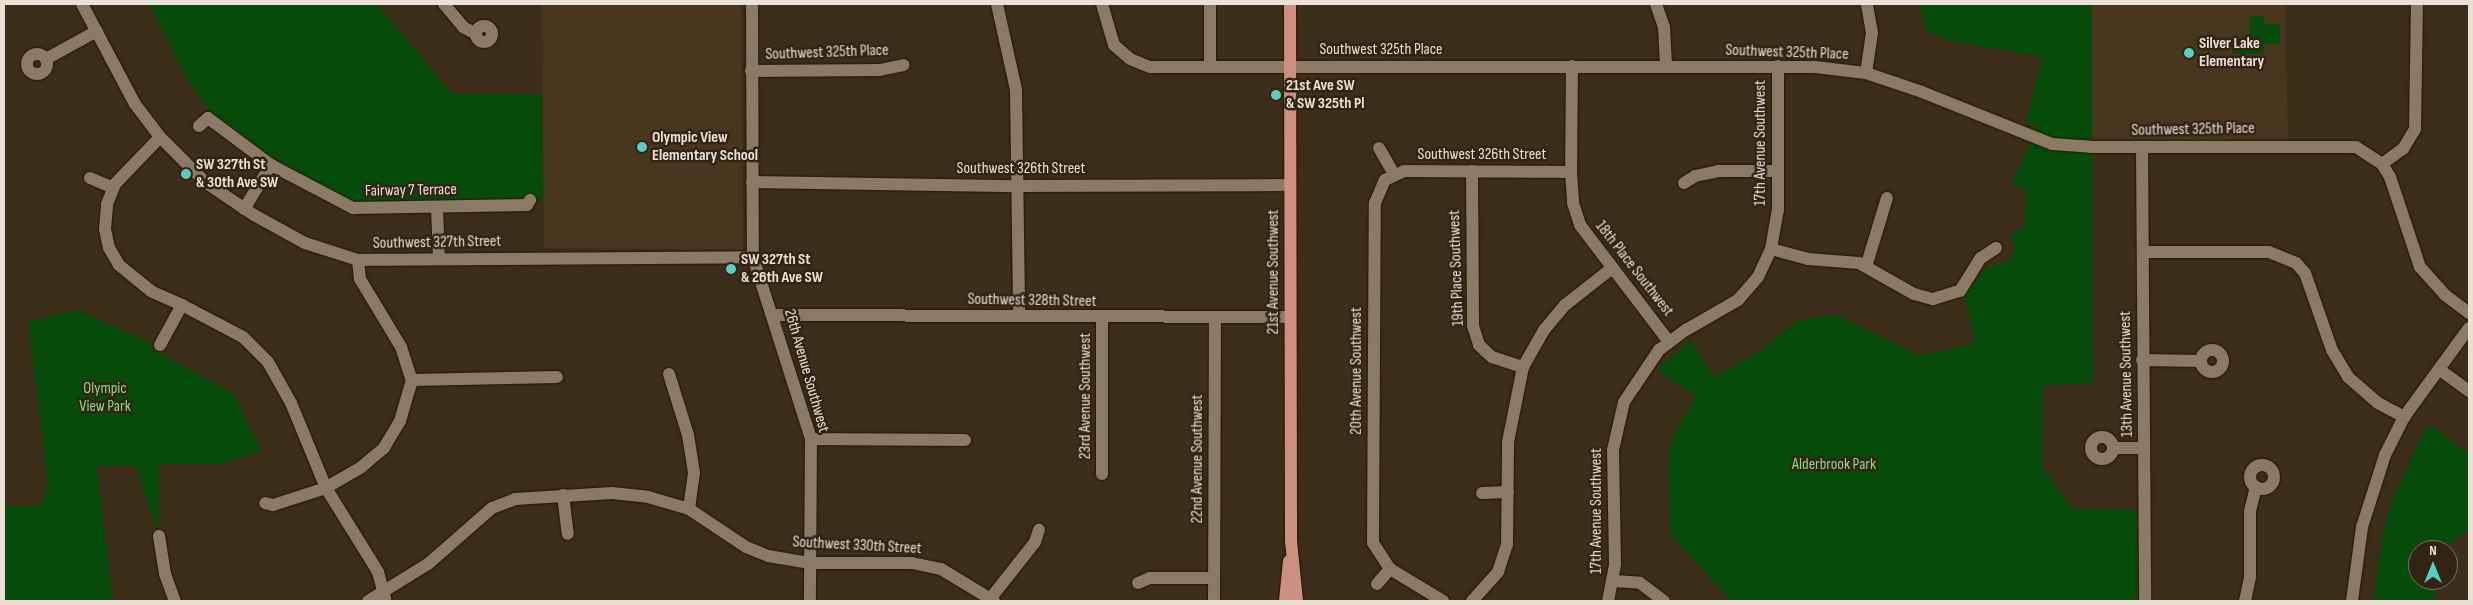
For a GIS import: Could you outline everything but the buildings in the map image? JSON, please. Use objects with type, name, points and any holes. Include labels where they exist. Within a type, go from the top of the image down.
[{"type":"main road","name":"21st Avenue Southwest","points":[[1290,4],[1291,541],[1297,601]]},
{"type":"main road","name":"21st Avenue Southwest","points":[[1285,601],[1291,541]]},
{"type":"street","name":"Southwest 327th Street","points":[[82,4],[135,104],[160,137],[205,182],[244,209],[306,243],[358,260],[753,257]]},
{"type":"street","points":[[444,4],[463,27],[476,34]]},
{"type":"street","name":"26th Avenue Southwest","points":[[752,4],[753,257],[811,439],[810,601]]},
{"type":"street","points":[[997,4],[1016,90],[1019,316]]},
{"type":"street","name":"Southwest 325th Place","points":[[1102,4],[1106,24],[1114,45],[1130,59],[1150,67],[1778,66],[1866,73],[1922,92],[2052,144],[2142,147],[2341,146],[2363,150],[2382,164],[2390,177],[2420,267],[2445,295],[2469,312]]},
{"type":"street","points":[[1210,4],[1210,66]]},
{"type":"street","points":[[1656,4],[1664,27],[1666,66]]},
{"type":"street","points":[[1866,4],[1872,33],[1866,73]]},
{"type":"street","points":[[2382,164],[2403,149],[2415,128],[2417,4]]},
{"type":"street","points":[[46,59],[97,31]]},
{"type":"street","name":"Southwest 325th Place","points":[[751,71],[880,70],[903,65]]},
{"type":"street","name":"18th Place Southwest","points":[[1572,66],[1571,172],[1573,203],[1580,224],[1611,269],[1669,342]]},
{"type":"street","name":"17th Avenue Southwest","points":[[1608,601],[1614,581],[1612,468],[1618,419],[1640,376],[1669,342],[1738,300],[1758,277],[1771,249],[1778,210],[1778,66]]},
{"type":"street","name":"Fairway 7 Terrace","points":[[199,126],[208,118],[271,165],[354,208],[527,205],[530,200]]},
{"type":"street","points":[[160,137],[132,162],[113,188],[106,218],[106,236],[111,254],[119,265],[151,291],[243,337],[268,362],[291,403],[326,488],[378,572],[384,597]]},
{"type":"street","name":"13th Avenue Southwest","points":[[2142,147],[2145,601]]},
{"type":"street","points":[[1379,148],[1394,174]]},
{"type":"street","points":[[244,209],[271,165]]},
{"type":"street","name":"Southwest 326th Street","points":[[1394,174],[1404,171],[1571,172]]},
{"type":"street","name":"19th Place Southwest","points":[[1472,171],[1473,326],[1479,345],[1492,357],[1522,367]]},
{"type":"street","points":[[1684,183],[1695,176],[1718,171],[1777,171]]},
{"type":"street","name":"20th Avenue Southwest","points":[[1390,569],[1378,554],[1372,529],[1373,228],[1378,195],[1385,180],[1394,174]]},
{"type":"street","points":[[90,178],[113,188]]},
{"type":"street","name":"Southwest 326th Street","points":[[752,182],[1017,186],[1289,185]]},
{"type":"street","points":[[1866,267],[1887,198]]},
{"type":"street","points":[[437,207],[439,259]]},
{"type":"street","points":[[1771,249],[1808,259],[1851,262],[1866,267],[1914,294],[1940,299],[1960,291],[1981,258],[1996,248]]},
{"type":"street","points":[[2143,252],[2269,252],[2296,263],[2305,273],[2332,350],[2348,377],[2378,403],[2404,417]]},
{"type":"street","points":[[265,503],[273,505],[326,488],[360,468],[384,448],[400,421],[412,380],[401,346],[360,279],[358,260]]},
{"type":"street","points":[[1472,601],[1492,581],[1503,563],[1507,545],[1508,442],[1522,367],[1544,330],[1565,305],[1611,269]]},
{"type":"street","points":[[160,346],[182,305]]},
{"type":"street","name":"Southwest 328th Street","points":[[772,314],[1102,318],[1290,317]]},
{"type":"street","name":"23rd Avenue Southwest","points":[[1102,318],[1102,474]]},
{"type":"street","name":"22nd Avenue Southwest","points":[[1214,601],[1215,318]]},
{"type":"street","points":[[2352,601],[2370,498],[2385,455],[2404,417],[2469,328]]},
{"type":"street","points":[[2142,360],[2201,361]]},
{"type":"street","points":[[2440,370],[2469,391]]},
{"type":"street","points":[[669,374],[688,435],[694,473],[689,509]]},
{"type":"street","points":[[412,380],[557,377]]},
{"type":"street","points":[[811,439],[965,440]]},
{"type":"street","points":[[2113,448],[2144,448]]},
{"type":"street","points":[[2245,601],[2250,577],[2250,512],[2256,487]]},
{"type":"street","points":[[1482,493],[1508,492]]},
{"type":"street","name":"Southwest 330th Street","points":[[368,601],[384,597],[428,564],[492,508],[515,499],[612,493],[648,497],[689,509],[746,547],[768,556],[810,563],[912,563],[941,569],[992,600]]},
{"type":"street","points":[[563,495],[568,534]]},
{"type":"street","points":[[992,600],[1035,542],[1039,530]]},
{"type":"street","points":[[159,536],[165,574],[175,601]]},
{"type":"street","points":[[1377,584],[1390,569],[1442,601]]},
{"type":"street","points":[[1138,583],[1150,578],[1214,578]]},
{"type":"street","points":[[1614,581],[1640,583],[1664,601]]},
{"type":"shaded area","name":"Olympic View Elementary School","points":[[542,4],[741,4],[743,250],[544,248]]},
{"type":"shaded area","name":"Silver Lake Elementary","points":[[2092,4],[2285,4],[2288,145],[2091,147]]},
{"type":"green space","points":[[149,4],[376,4],[453,94],[542,94],[543,200],[353,203],[267,154],[210,111],[187,79]]},
{"type":"green space","name":"Alderbrook Park","points":[[1919,4],[2092,4],[2093,383],[2043,386],[2042,467],[2073,509],[2137,510],[2137,601],[1732,601],[1670,535],[1668,456],[1672,438],[1696,396],[1656,370],[1691,340],[1714,377],[1764,349],[1798,320],[1836,315],[1920,356],[1975,343],[1965,296],[1985,268],[2010,261],[2015,249],[2011,235],[2025,226],[2026,190],[2012,184],[2036,127],[2026,121],[2042,57],[1951,41],[1927,32]]},
{"type":"green space","points":[[2250,16],[2264,16],[2264,24],[2280,24],[2280,44],[2264,44],[2263,54],[2232,54],[2232,38],[2249,38]]},
{"type":"green space","name":"Olympic View Park","points":[[76,310],[151,343],[149,347],[234,394],[262,451],[221,464],[159,464],[159,536],[136,466],[97,466],[113,601],[4,601],[4,506],[41,506],[48,483],[28,322]]},
{"type":"green space","points":[[2432,426],[2469,454],[2469,530],[2456,540],[2408,540],[2408,590],[2435,590],[2435,601],[2374,601],[2383,533],[2392,501],[2424,430]]},
{"type":"place","name":"Silver Lake Elementary","points":[[2189,53]]},
{"type":"place","name":"21st Ave SW & SW 325th Pl","points":[[1276,95]]},
{"type":"place","name":"Olympic View Elementary School","points":[[642,147]]},
{"type":"place","name":"SW 327th St & 30th Ave SW","points":[[186,174]]},
{"type":"place","name":"SW 327th St & 26th Ave SW","points":[[731,269]]}]
